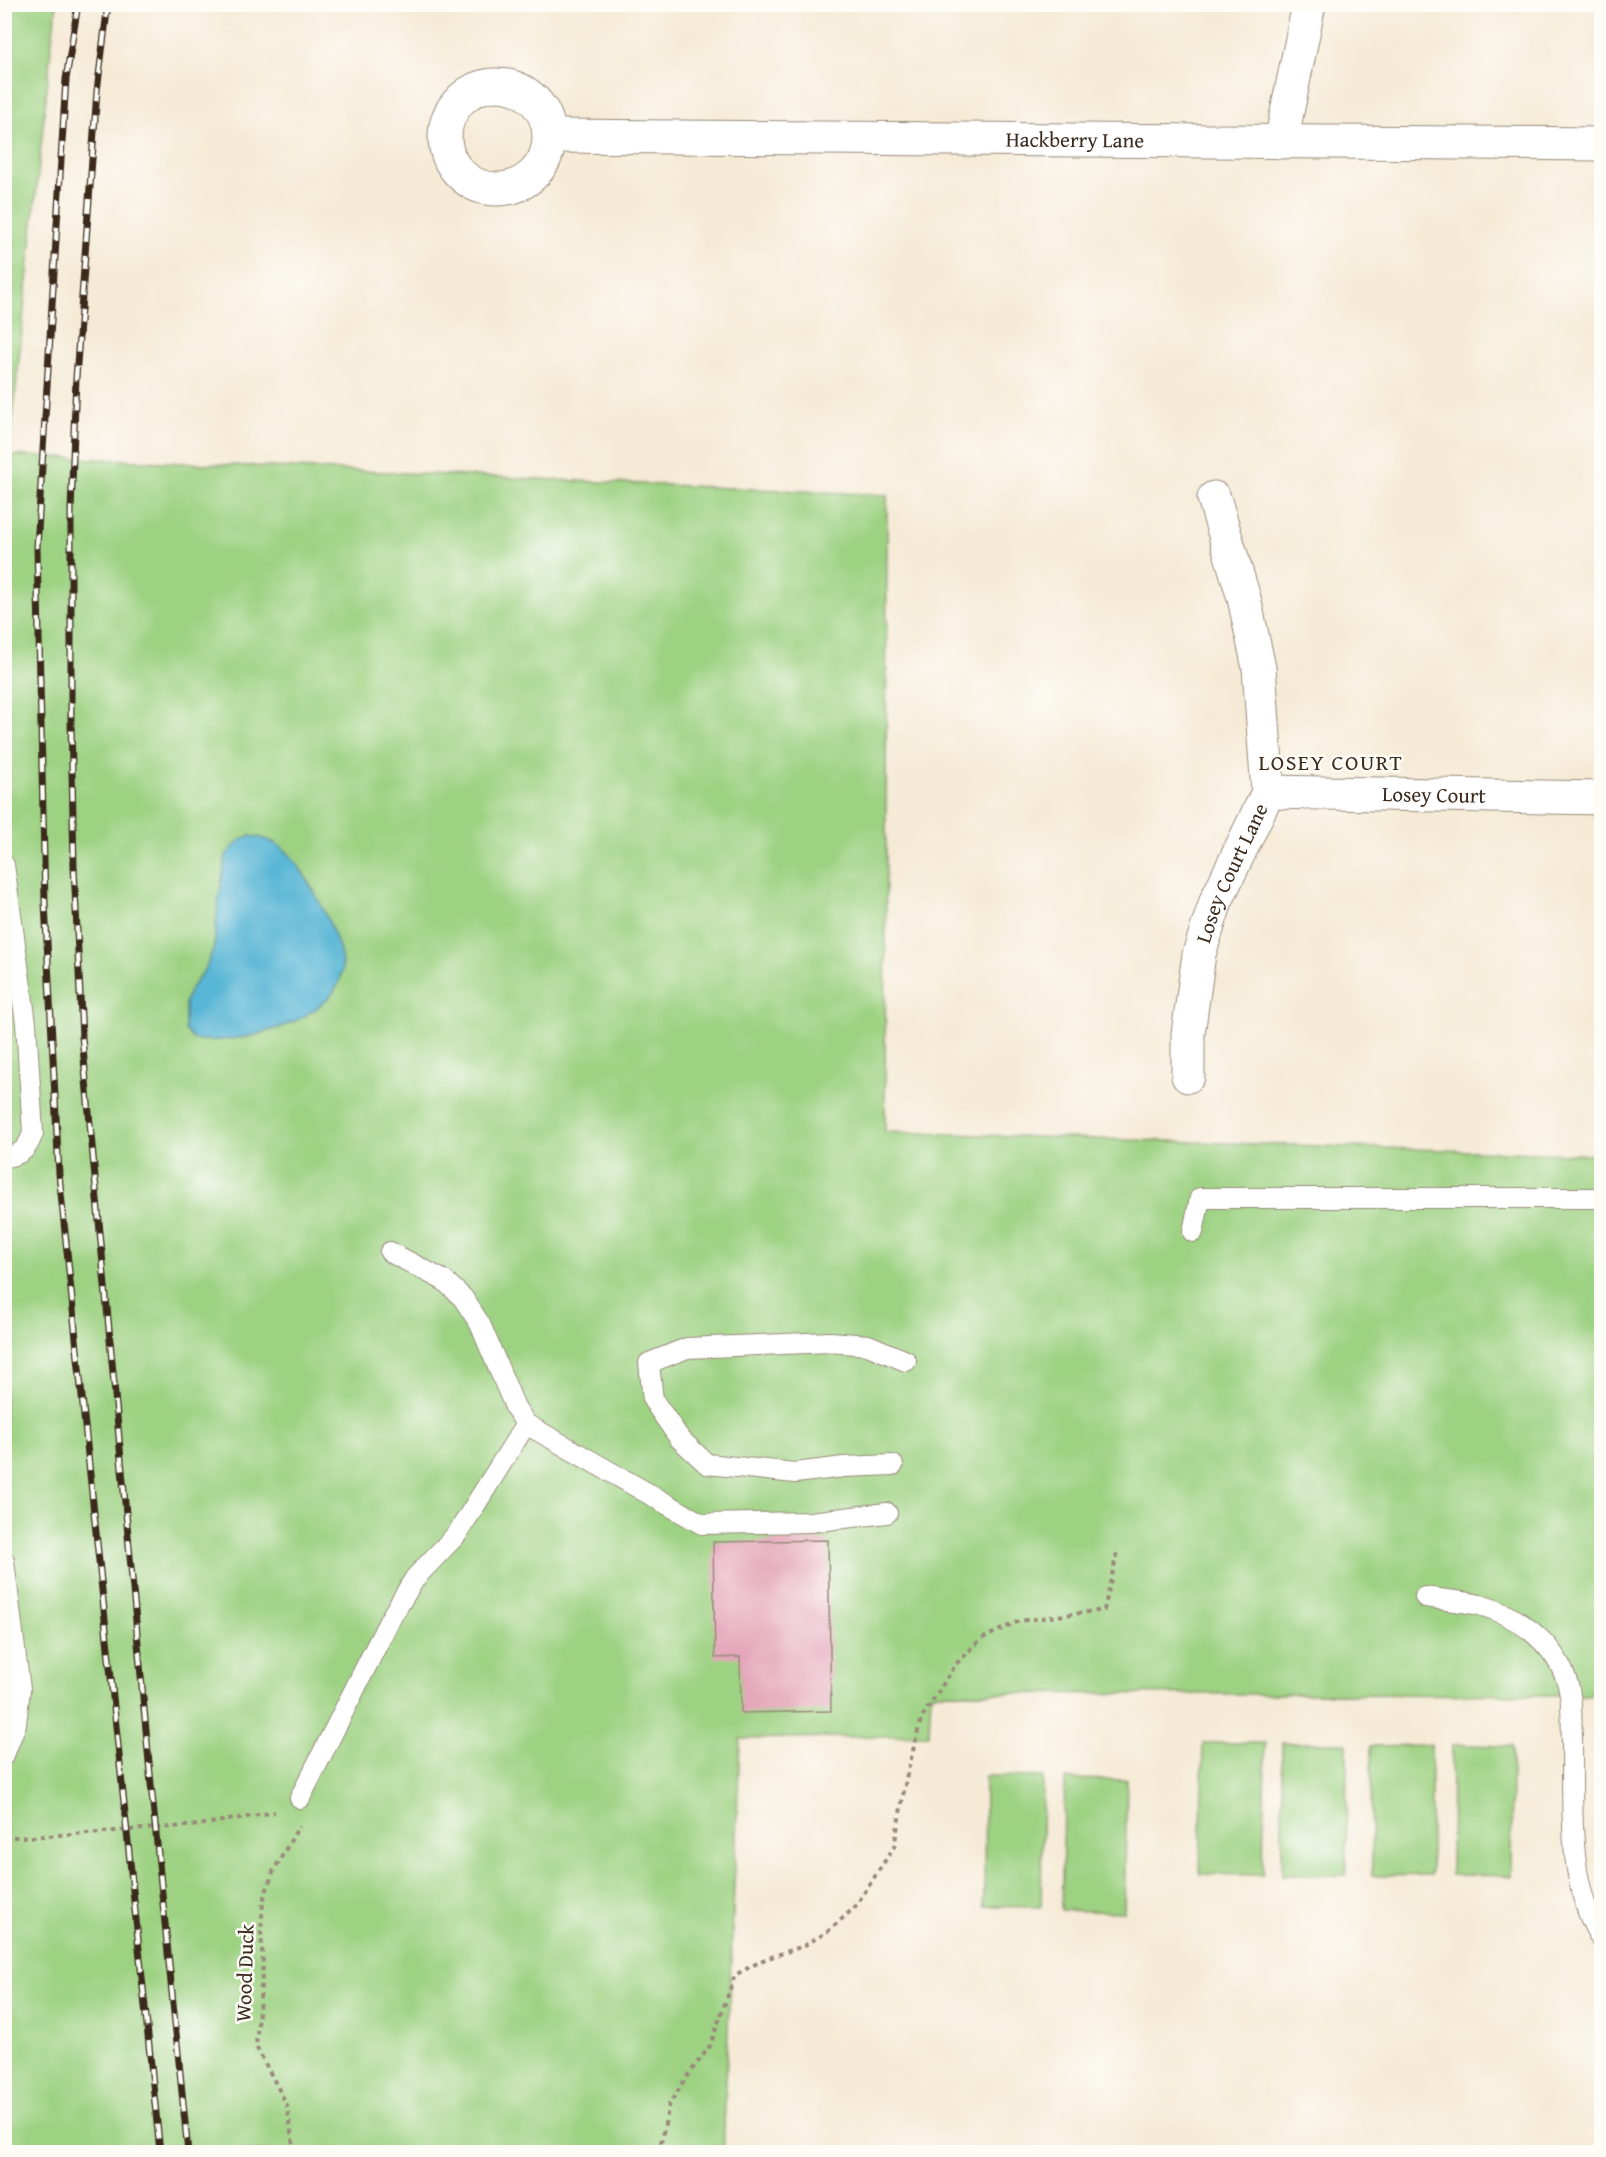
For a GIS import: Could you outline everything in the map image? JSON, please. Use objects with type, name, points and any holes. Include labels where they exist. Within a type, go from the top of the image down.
[{"type":"street","points":[[1281,142],[1309,4]]},
{"type":"street","name":"Hackberry Lane","points":[[550,136],[1602,144]]},
{"type":"street","name":"Losey Court Lane","points":[[1188,1076],[1188,1034],[1199,954],[1216,901],[1268,792],[1259,669],[1244,598],[1214,498]]},
{"type":"street","name":"Losey Court","points":[[1268,792],[1602,798]]},
{"type":"lane","points":[[4,865],[26,1023],[33,1133],[28,1146],[15,1156],[4,1157]]},
{"type":"lane","points":[[1193,1232],[1200,1198],[1602,1198]]},
{"type":"lane","points":[[390,1252],[445,1281],[463,1298],[480,1324],[502,1379],[526,1424],[702,1524],[810,1522],[887,1513]]},
{"type":"lane","points":[[893,1465],[844,1467],[795,1473],[707,1464],[680,1439],[653,1400],[649,1363],[687,1348],[830,1342],[868,1345],[906,1361]]},
{"type":"lane","points":[[300,1798],[390,1619],[415,1578],[458,1534],[526,1424]]},
{"type":"lane","points":[[4,1561],[16,1724],[4,1755]]},
{"type":"lane","points":[[1425,1597],[1480,1605],[1520,1623],[1548,1647],[1566,1677],[1571,1711],[1575,1864],[1582,1893],[1602,1940]]},
{"type":"path","points":[[659,2152],[669,2105],[710,2046],[735,1975],[763,1960],[803,1946],[826,1933],[855,1907],[894,1846],[907,1774],[921,1719],[956,1664],[981,1639],[1019,1621],[1104,1611],[1118,1549]]},
{"type":"path","points":[[4,1837],[199,1825],[275,1812],[300,1798]]},
{"type":"path","name":"Wood Duck","points":[[294,2152],[287,2105],[256,2046],[263,1964],[261,1932],[263,1901],[273,1872],[304,1817],[300,1798]]},
{"type":"green space","points":[[57,4],[9,455],[887,495],[885,1132],[1601,1155],[1602,1695],[931,1693],[929,1735],[740,1739],[723,2152],[5,2152],[4,5]]},
{"type":"green space","points":[[1203,1743],[1265,1743],[1263,1875],[1200,1874]]},
{"type":"green space","points":[[1282,1743],[1347,1743],[1346,1875],[1282,1875]]},
{"type":"green space","points":[[1431,1745],[1431,1875],[1372,1876],[1371,1746]]},
{"type":"green space","points":[[1452,1745],[1512,1746],[1511,1876],[1451,1875]]},
{"type":"green space","points":[[985,1776],[1043,1777],[1041,1907],[984,1906]]},
{"type":"green space","points":[[1065,1779],[1127,1780],[1124,1912],[1061,1910]]},
{"type":"water","points":[[249,836],[273,842],[294,860],[313,889],[330,925],[337,942],[342,969],[336,987],[323,1003],[304,1016],[282,1026],[233,1039],[193,1039],[185,1030],[185,1002],[189,991],[206,968],[214,947],[226,855],[240,840]]},
{"type":"building","points":[[828,1540],[831,1711],[741,1713],[740,1657],[715,1658],[713,1542]]},
{"type":"railway","points":[[78,4],[66,79],[37,547],[45,903],[59,1174],[160,2152]]},
{"type":"railway","points":[[108,4],[97,91],[76,378],[71,511],[74,867],[82,1037],[151,1784],[188,2152]]},
{"type":"district","name":"LOSEY COURT","points":[[1331,762]]}]
